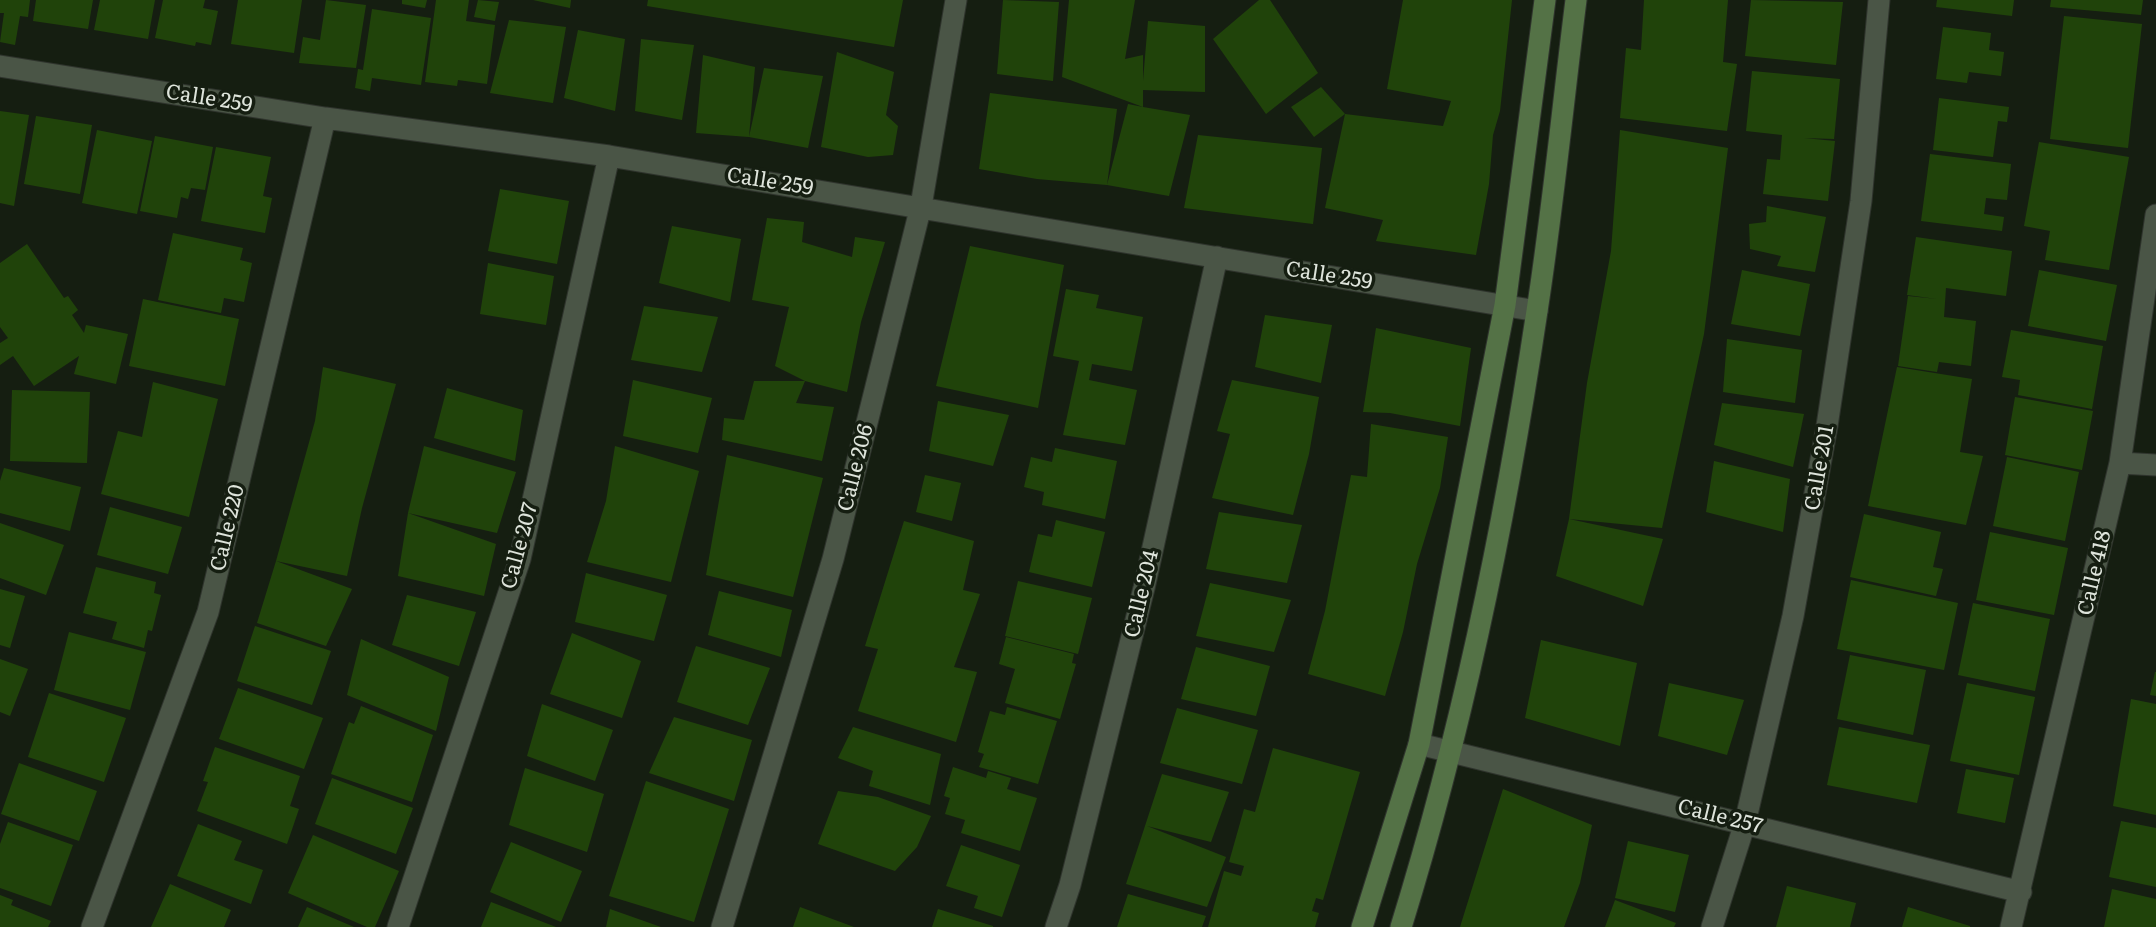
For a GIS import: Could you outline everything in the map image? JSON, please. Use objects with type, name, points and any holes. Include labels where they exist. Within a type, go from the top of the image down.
[{"type":"street","name":"Calle 206","points":[[722,927],[833,559],[921,206],[956,0]]},
{"type":"street","points":[[1362,927],[1419,744],[1505,305],[1545,0]]},
{"type":"street","points":[[1401,927],[1427,845],[1500,525],[1537,311],[1576,0]]},
{"type":"street","name":"Calle 201","points":[[1712,927],[1745,823],[1793,616],[1827,426],[1861,201],[1880,0]]},
{"type":"street","name":"Calle 259","points":[[0,65],[326,118],[609,156],[1537,311]]},
{"type":"street","name":"Calle 220","points":[[92,927],[208,612],[326,118]]},
{"type":"street","name":"Calle 207","points":[[398,927],[520,559],[609,156]]},
{"type":"street","name":"Calle 418","points":[[2011,927],[2120,463],[2156,215]]},
{"type":"street","name":"Calle 204","points":[[1056,927],[1070,885],[1144,588],[1217,257]]},
{"type":"street","points":[[2120,463],[2156,465]]},
{"type":"street","name":"Calle 257","points":[[1419,744],[2021,892]]},
{"type":"building","points":[[0,0],[30,0],[28,17],[20,16],[15,45],[0,42],[4,13],[0,13]]},
{"type":"building","points":[[36,0],[93,0],[88,29],[33,21]]},
{"type":"building","points":[[100,0],[155,0],[148,39],[94,30]]},
{"type":"building","points":[[163,0],[205,0],[203,8],[218,11],[211,45],[196,42],[195,46],[155,38]]},
{"type":"building","points":[[238,0],[302,0],[294,53],[231,44]]},
{"type":"building","points":[[326,0],[366,5],[356,68],[299,63],[303,37],[320,40]]},
{"type":"building","points":[[402,0],[427,0],[425,8],[402,4]]},
{"type":"building","points":[[436,0],[469,0],[466,21],[495,25],[487,84],[458,80],[457,86],[425,82]]},
{"type":"building","points":[[478,0],[499,2],[495,21],[474,17]]},
{"type":"building","points":[[533,0],[571,0],[570,8]]},
{"type":"building","points":[[648,0],[903,0],[894,47],[647,6]]},
{"type":"building","points":[[1003,0],[1059,2],[1053,81],[997,74]]},
{"type":"building","points":[[1069,0],[1135,0],[1125,59],[1143,55],[1143,81],[1148,21],[1205,26],[1205,92],[1143,90],[1143,107],[1062,77]]},
{"type":"building","points":[[1259,0],[1270,0],[1318,73],[1266,114],[1213,39]]},
{"type":"building","points":[[1403,0],[1512,0],[1500,111],[1493,135],[1489,184],[1476,255],[1376,241],[1383,220],[1325,208],[1345,114],[1443,126],[1451,101],[1387,89]]},
{"type":"building","points":[[1644,0],[1728,0],[1723,62],[1737,64],[1727,131],[1620,118],[1626,48],[1641,50]]},
{"type":"building","points":[[1751,0],[1843,2],[1836,65],[1745,56]]},
{"type":"building","points":[[1937,0],[2014,0],[2012,16],[1936,7]]},
{"type":"building","points":[[2051,0],[2143,0],[2141,15],[2050,7]]},
{"type":"building","points":[[372,9],[431,18],[421,85],[372,78],[370,91],[355,88],[358,69],[363,70]]},
{"type":"building","points":[[2064,16],[2142,24],[2128,148],[2050,139]]},
{"type":"building","points":[[509,20],[566,27],[553,103],[490,93]]},
{"type":"building","points":[[1943,27],[1991,33],[1989,50],[2004,52],[2001,76],[1969,72],[1967,83],[1936,79]]},
{"type":"building","points":[[578,30],[625,39],[615,111],[564,98]]},
{"type":"building","points":[[641,39],[694,45],[682,120],[635,111]]},
{"type":"building","points":[[837,52],[894,72],[886,115],[898,126],[893,155],[868,157],[821,147]]},
{"type":"building","points":[[703,55],[755,67],[749,137],[696,133]]},
{"type":"building","points":[[764,68],[823,76],[808,148],[749,137]]},
{"type":"building","points":[[1752,71],[1840,79],[1834,139],[1804,138],[1835,141],[1828,201],[1763,194],[1767,159],[1780,160],[1782,135],[1746,131]]},
{"type":"building","points":[[1321,87],[1345,114],[1314,137],[1291,107]]},
{"type":"building","points":[[990,93],[1117,109],[1107,185],[1037,179],[979,169]]},
{"type":"building","points":[[1939,98],[2009,107],[2007,122],[1998,121],[1993,157],[1933,150]]},
{"type":"building","points":[[1128,104],[1190,115],[1169,196],[1107,185]]},
{"type":"building","points":[[0,111],[29,115],[14,206],[0,203]]},
{"type":"building","points":[[36,116],[92,125],[80,194],[24,184]]},
{"type":"building","points":[[97,130],[152,141],[137,214],[82,203]]},
{"type":"building","points":[[1620,130],[1728,148],[1704,334],[1662,528],[1569,519],[1587,383],[1611,251]]},
{"type":"building","points":[[1198,135],[1322,148],[1313,224],[1184,208]]},
{"type":"building","points":[[155,136],[213,147],[205,190],[191,188],[188,199],[181,197],[177,218],[140,211]]},
{"type":"building","points":[[2039,142],[2129,157],[2109,270],[2045,260],[2050,231],[2024,226]]},
{"type":"building","points":[[216,147],[271,157],[263,196],[272,198],[265,233],[201,221]]},
{"type":"building","points":[[1930,154],[2011,164],[2007,200],[1986,198],[1984,214],[2004,217],[2002,231],[1921,221]]},
{"type":"building","points":[[500,189],[569,201],[557,264],[488,251]]},
{"type":"building","points":[[1767,206],[1826,217],[1815,272],[1777,266],[1781,256],[1750,249],[1749,224],[1766,222]]},
{"type":"building","points":[[767,218],[804,222],[802,242],[852,257],[855,237],[885,242],[861,322],[847,392],[805,381],[775,366],[789,307],[752,300]]},
{"type":"building","points":[[672,226],[741,239],[730,302],[659,283]]},
{"type":"building","points":[[173,233],[243,248],[240,260],[252,263],[244,302],[224,298],[221,313],[158,300]]},
{"type":"building","points":[[1916,237],[2012,251],[2006,296],[1946,288],[1944,317],[1976,321],[1971,366],[1939,362],[1937,372],[1898,366],[1908,296],[1937,299],[1907,295]]},
{"type":"building","points":[[27,244],[64,298],[68,296],[78,310],[72,315],[84,333],[86,325],[128,334],[116,384],[74,374],[79,356],[34,386],[13,356],[0,365],[0,343],[8,338],[0,327],[0,263]]},
{"type":"building","points":[[970,246],[1064,265],[1038,408],[936,386]]},
{"type":"building","points":[[488,263],[554,276],[546,325],[480,314]]},
{"type":"building","points":[[1742,270],[1810,284],[1800,336],[1731,324]]},
{"type":"building","points":[[2039,270],[2117,285],[2106,341],[2028,326]]},
{"type":"building","points":[[1066,289],[1099,295],[1096,308],[1143,317],[1132,371],[1092,364],[1089,380],[1137,390],[1125,445],[1063,435],[1079,361],[1053,356]]},
{"type":"building","points":[[143,299],[239,319],[225,386],[129,366]]},
{"type":"building","points":[[644,306],[718,317],[702,372],[631,360]]},
{"type":"building","points":[[1265,315],[1332,325],[1321,383],[1255,367]]},
{"type":"building","points":[[1376,328],[1471,348],[1460,426],[1390,413],[1363,412]]},
{"type":"building","points":[[2011,330],[2103,346],[2092,409],[2018,395],[2020,380],[2002,377]]},
{"type":"building","points":[[1727,339],[1802,350],[1795,403],[1723,392]]},
{"type":"building","points":[[323,367],[396,384],[362,508],[347,576],[276,561],[315,421]]},
{"type":"building","points":[[1897,367],[1972,379],[1960,452],[1983,456],[1966,525],[1868,506]]},
{"type":"building","points":[[633,380],[712,398],[698,453],[623,436]]},
{"type":"building","points":[[1232,380],[1319,397],[1309,454],[1293,515],[1212,498],[1230,434],[1217,431]]},
{"type":"building","points":[[754,381],[805,381],[796,403],[834,407],[822,461],[722,440],[724,418],[744,420]]},
{"type":"building","points":[[153,382],[218,399],[189,517],[101,494],[118,431],[142,437]]},
{"type":"building","points":[[447,388],[523,410],[515,461],[434,438]]},
{"type":"building","points":[[12,390],[90,392],[87,463],[10,461]]},
{"type":"building","points":[[2015,397],[2093,411],[2082,470],[2005,455]]},
{"type":"building","points":[[938,401],[1009,415],[993,466],[929,451]]},
{"type":"building","points":[[1722,403],[1804,414],[1793,467],[1714,445]]},
{"type":"building","points":[[1371,424],[1448,437],[1440,488],[1417,564],[1403,632],[1385,696],[1308,674],[1325,611],[1351,475],[1367,477]]},
{"type":"building","points":[[424,446],[516,472],[497,533],[408,513]]},
{"type":"building","points":[[615,446],[699,471],[671,582],[587,562],[606,501]]},
{"type":"building","points":[[1055,448],[1117,461],[1105,519],[1042,505],[1044,492],[1024,487],[1031,457],[1052,462]]},
{"type":"building","points":[[727,455],[823,478],[793,597],[706,575]]},
{"type":"building","points":[[2007,457],[2079,472],[2065,541],[1993,526]]},
{"type":"building","points":[[1714,461],[1790,479],[1783,532],[1706,512]]},
{"type":"building","points":[[4,468],[81,487],[70,531],[0,513],[0,481]]},
{"type":"building","points":[[925,475],[961,483],[952,521],[916,512]]},
{"type":"building","points":[[110,507],[182,527],[168,574],[97,555]]},
{"type":"building","points":[[1219,512],[1302,525],[1287,583],[1206,569]]},
{"type":"building","points":[[408,513],[496,544],[484,596],[398,576]]},
{"type":"building","points":[[1864,514],[1941,532],[1933,567],[1943,569],[1936,596],[1850,577]]},
{"type":"building","points":[[1569,519],[1663,539],[1643,606],[1556,576]]},
{"type":"building","points":[[1056,520],[1105,532],[1092,587],[1029,572],[1038,534],[1052,537]]},
{"type":"building","points":[[904,521],[974,541],[963,590],[980,594],[954,667],[977,672],[956,742],[858,711],[878,649],[865,646]]},
{"type":"building","points":[[0,523],[64,545],[46,595],[0,578]]},
{"type":"building","points":[[1990,532],[2068,548],[2054,615],[1976,600]]},
{"type":"building","points":[[276,561],[352,589],[326,646],[257,623]]},
{"type":"building","points":[[96,567],[156,582],[154,593],[161,595],[152,631],[148,630],[144,648],[112,639],[117,622],[83,613]]},
{"type":"building","points":[[586,573],[667,595],[654,641],[575,622]]},
{"type":"building","points":[[1851,580],[1958,603],[1944,670],[1837,649]]},
{"type":"building","points":[[1018,581],[1092,598],[1078,654],[1005,636]]},
{"type":"building","points":[[1210,583],[1291,600],[1274,652],[1196,636]]},
{"type":"building","points":[[0,589],[25,596],[10,648],[0,645]]},
{"type":"building","points":[[719,591],[792,610],[781,657],[708,635]]},
{"type":"building","points":[[407,595],[476,612],[459,666],[392,645]]},
{"type":"building","points":[[1973,603],[2050,619],[2035,691],[1958,675]]},
{"type":"building","points":[[255,626],[331,651],[312,705],[237,681]]},
{"type":"building","points":[[69,632],[146,652],[130,710],[54,690]]},
{"type":"building","points":[[572,633],[641,661],[622,718],[550,694]]},
{"type":"building","points":[[1006,637],[1074,654],[1072,663],[1076,664],[1060,719],[1005,703],[1015,669],[999,664]]},
{"type":"building","points":[[361,639],[449,677],[436,731],[347,695]]},
{"type":"building","points":[[1541,640],[1637,663],[1620,746],[1525,718]]},
{"type":"building","points":[[696,646],[770,668],[748,725],[677,702]]},
{"type":"building","points":[[1196,647],[1270,666],[1256,716],[1181,699]]},
{"type":"building","points":[[1850,655],[1926,670],[1913,735],[1837,719]]},
{"type":"building","points":[[0,659],[28,669],[10,716],[0,712]]},
{"type":"building","points":[[2156,672],[2156,696],[2150,695]]},
{"type":"building","points":[[1669,683],[1744,700],[1727,755],[1658,736]]},
{"type":"building","points":[[1967,683],[2035,697],[2019,775],[1950,761]]},
{"type":"building","points":[[238,688],[323,718],[304,769],[219,739]]},
{"type":"building","points":[[49,693],[126,718],[104,782],[28,757]]},
{"type":"building","points":[[2131,699],[2156,704],[2156,815],[2113,806]]},
{"type":"building","points":[[542,704],[613,730],[595,781],[527,756]]},
{"type":"building","points":[[361,706],[433,735],[412,802],[331,774],[349,722],[354,724]]},
{"type":"building","points":[[1007,707],[1057,721],[1038,784],[979,767],[984,754],[978,752],[990,711],[1005,715]]},
{"type":"building","points":[[1177,708],[1258,730],[1242,784],[1160,763]]},
{"type":"building","points":[[674,717],[752,740],[734,801],[649,773]]},
{"type":"building","points":[[853,727],[941,754],[930,805],[869,786],[873,771],[838,758]]},
{"type":"building","points":[[1839,727],[1930,745],[1917,803],[1827,785]]},
{"type":"building","points":[[215,747],[300,776],[290,806],[299,809],[287,844],[197,811],[208,782],[203,781]]},
{"type":"building","points":[[1273,748],[1360,772],[1323,900],[1316,898],[1312,911],[1319,913],[1315,927],[1208,927],[1224,871],[1241,876],[1244,866],[1229,862],[1244,809],[1255,812]]},
{"type":"building","points":[[19,763],[97,791],[79,841],[1,814]]},
{"type":"building","points":[[953,767],[986,778],[988,771],[1011,778],[1007,789],[1037,798],[1020,851],[961,833],[965,820],[945,814],[950,798],[944,796]]},
{"type":"building","points":[[525,768],[604,794],[587,852],[509,825]]},
{"type":"building","points":[[1966,769],[2014,778],[2005,823],[1957,813]]},
{"type":"building","points":[[1162,774],[1229,792],[1211,842],[1147,826],[1226,857],[1207,907],[1126,884]]},
{"type":"building","points":[[332,778],[413,808],[396,854],[315,824]]},
{"type":"building","points":[[646,781],[729,809],[694,922],[609,896]]},
{"type":"building","points":[[1503,789],[1592,825],[1580,883],[1564,927],[1460,927]]},
{"type":"building","points":[[838,791],[878,797],[931,816],[917,847],[895,871],[818,844]]},
{"type":"building","points":[[2121,821],[2156,828],[2156,887],[2109,877]]},
{"type":"building","points":[[8,822],[73,845],[51,906],[0,888],[0,844]]},
{"type":"building","points":[[198,824],[242,841],[234,860],[263,870],[251,904],[177,876]]},
{"type":"building","points":[[313,835],[399,871],[375,927],[367,927],[288,893]]},
{"type":"building","points":[[1628,841],[1689,855],[1675,912],[1615,898]]},
{"type":"building","points":[[511,842],[582,871],[561,922],[490,892]]},
{"type":"building","points":[[961,845],[1020,865],[1002,917],[974,908],[978,896],[946,886]]},
{"type":"building","points":[[170,884],[231,910],[224,927],[151,927]]},
{"type":"building","points":[[1787,886],[1856,903],[1850,927],[1776,927]]},
{"type":"building","points":[[2112,889],[2156,899],[2156,927],[2104,927]]},
{"type":"building","points":[[1128,894],[1206,916],[1202,927],[1117,927]]},
{"type":"building","points":[[0,895],[13,900],[11,905],[51,921],[48,927],[0,927]]},
{"type":"building","points":[[1615,900],[1676,923],[1674,927],[1605,927]]},
{"type":"building","points":[[491,902],[556,927],[481,927]]},
{"type":"building","points":[[307,907],[354,927],[298,927]]},
{"type":"building","points":[[800,907],[854,927],[793,927]]},
{"type":"building","points":[[1908,907],[1970,926],[1970,927],[1902,927]]},
{"type":"building","points":[[610,909],[661,927],[606,927]]},
{"type":"building","points":[[938,909],[993,926],[993,927],[932,927]]}]
